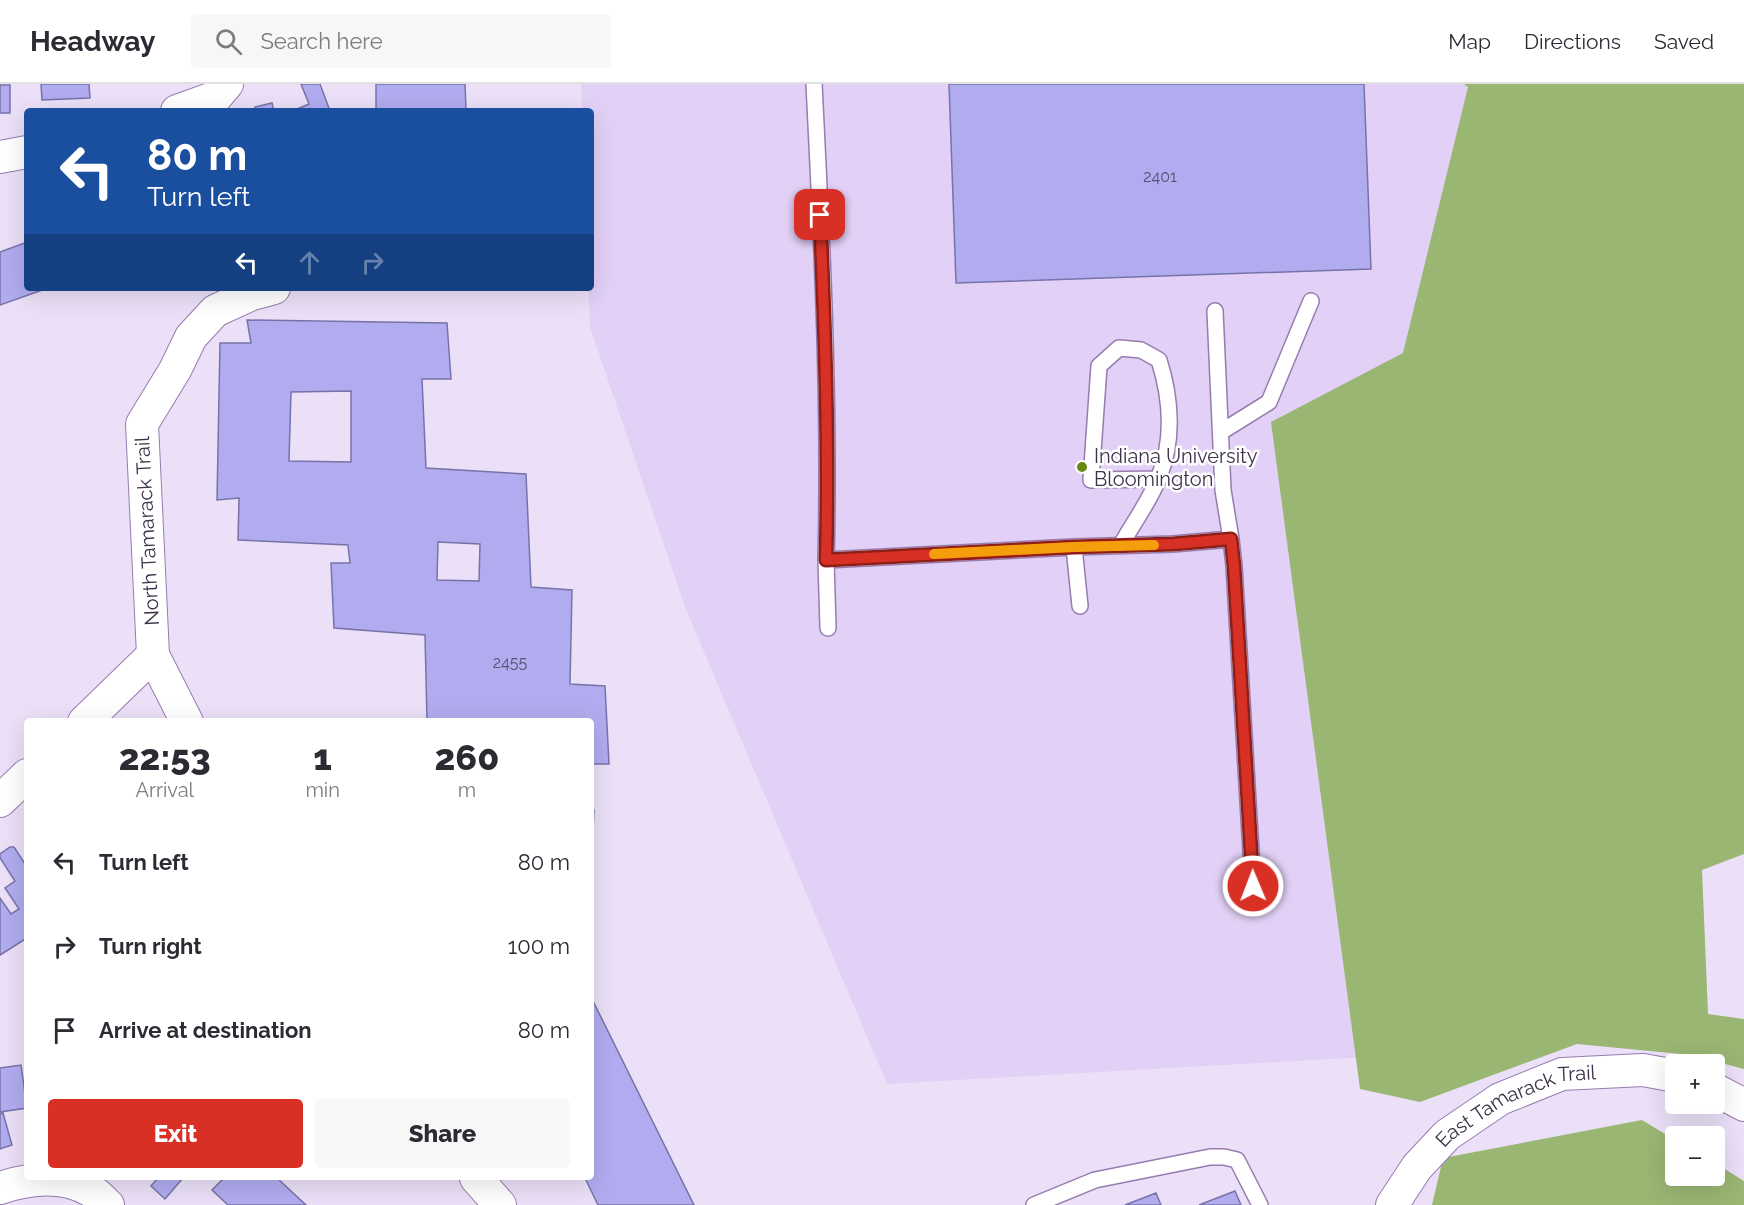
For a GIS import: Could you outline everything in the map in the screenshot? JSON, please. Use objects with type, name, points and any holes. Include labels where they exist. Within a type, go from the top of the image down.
[{"type":"street","points":[[185,108],[216,97],[227,84]]},
{"type":"street","points":[[0,157],[24,153]]},
{"type":"street","name":"North Tamarack Trail","points":[[185,718],[153,655],[142,424],[175,370],[190,337],[215,311],[262,291]]},
{"type":"street","points":[[88,718],[153,655]]},
{"type":"street","points":[[0,801],[24,778]]},
{"type":"street","name":"East Tamarack Trail","points":[[1392,1205],[1417,1167],[1447,1135],[1500,1099],[1562,1074],[1643,1070],[1665,1074]]},
{"type":"street","points":[[1725,1095],[1744,1105]]},
{"type":"street","points":[[0,1188],[28,1180]]},
{"type":"street","points":[[56,1180],[94,1192],[108,1205]]},
{"type":"street","points":[[478,1180],[500,1205]]},
{"type":"lane","points":[[814,84],[825,325],[828,628]]},
{"type":"lane","points":[[1221,432],[1269,402],[1311,301]]},
{"type":"lane","points":[[1215,311],[1223,490],[1234,566],[1253,886]]},
{"type":"lane","points":[[1121,545],[1159,479],[1169,445],[1166,383],[1159,360],[1141,350],[1119,348],[1099,366],[1091,480],[1159,479]]},
{"type":"lane","points":[[826,560],[1173,544],[1231,539]]},
{"type":"lane","points":[[1074,547],[1080,606]]},
{"type":"lane","points":[[1034,1205],[1095,1180],[1209,1157],[1224,1157],[1237,1160],[1260,1205]]},
{"type":"shaded area","name":"Indiana University Bloomington","points":[[581,84],[1506,84],[1561,1046],[887,1084],[685,607],[590,327],[588,291],[594,291],[594,108],[582,108]]},
{"type":"green space","points":[[1464,84],[1744,84],[1744,854],[1702,870],[1708,1014],[1744,1019],[1744,1069],[1725,1064],[1725,1054],[1681,1054],[1577,1044],[1420,1102],[1360,1089],[1271,422],[1403,353],[1468,87]]},
{"type":"green space","points":[[1642,1120],[1665,1134],[1665,1186],[1725,1186],[1725,1169],[1744,1181],[1744,1205],[1432,1205],[1443,1158]]},
{"type":"building","points":[[41,84],[89,84],[90,98],[42,100]]},
{"type":"building","points":[[301,84],[320,84],[329,108],[299,108],[309,104]]},
{"type":"building","points":[[376,84],[465,84],[466,108],[376,108]]},
{"type":"building","points":[[949,84],[1364,84],[1371,269],[956,283]]},
{"type":"building","points":[[0,85],[10,85],[10,113],[0,113]]},
{"type":"building","points":[[272,103],[273,108],[255,108]]},
{"type":"building","points":[[24,243],[24,291],[40,291],[0,305],[0,252]]},
{"type":"building","points":[[247,320],[447,323],[451,379],[422,379],[426,468],[526,474],[531,587],[572,590],[570,684],[605,686],[609,764],[594,764],[594,718],[427,718],[425,635],[334,628],[331,563],[350,563],[348,545],[238,540],[239,498],[217,500],[220,343],[251,343]],"holes":[[[351,391],[351,462],[289,461],[291,392]],[[438,542],[480,544],[479,581],[437,580]]]},
{"type":"building","points":[[14,847],[24,862],[24,940],[0,955],[0,898],[11,914],[19,909],[5,888],[15,881],[0,858],[0,854]]},
{"type":"building","points":[[594,1003],[694,1205],[598,1205],[586,1180],[594,1180]]},
{"type":"building","points":[[21,1065],[24,1108],[0,1112],[0,1068]]},
{"type":"building","points":[[3,1113],[12,1145],[0,1149],[0,1114]]},
{"type":"building","points":[[156,1180],[181,1180],[165,1199],[151,1186]]},
{"type":"building","points":[[222,1180],[279,1180],[306,1205],[228,1205],[212,1190]]},
{"type":"building","points":[[1235,1191],[1241,1205],[1199,1205]]},
{"type":"building","points":[[1156,1193],[1161,1205],[1125,1205]]},
{"type":"slow traffic","points":[[934,554],[1154,545]]},
{"type":"place","name":"Indiana University Bloomington","points":[[1082,467]]},
{"type":"route","points":[[820,215],[825,325],[828,493],[826,560],[1173,544],[1231,539],[1253,886]]}]
